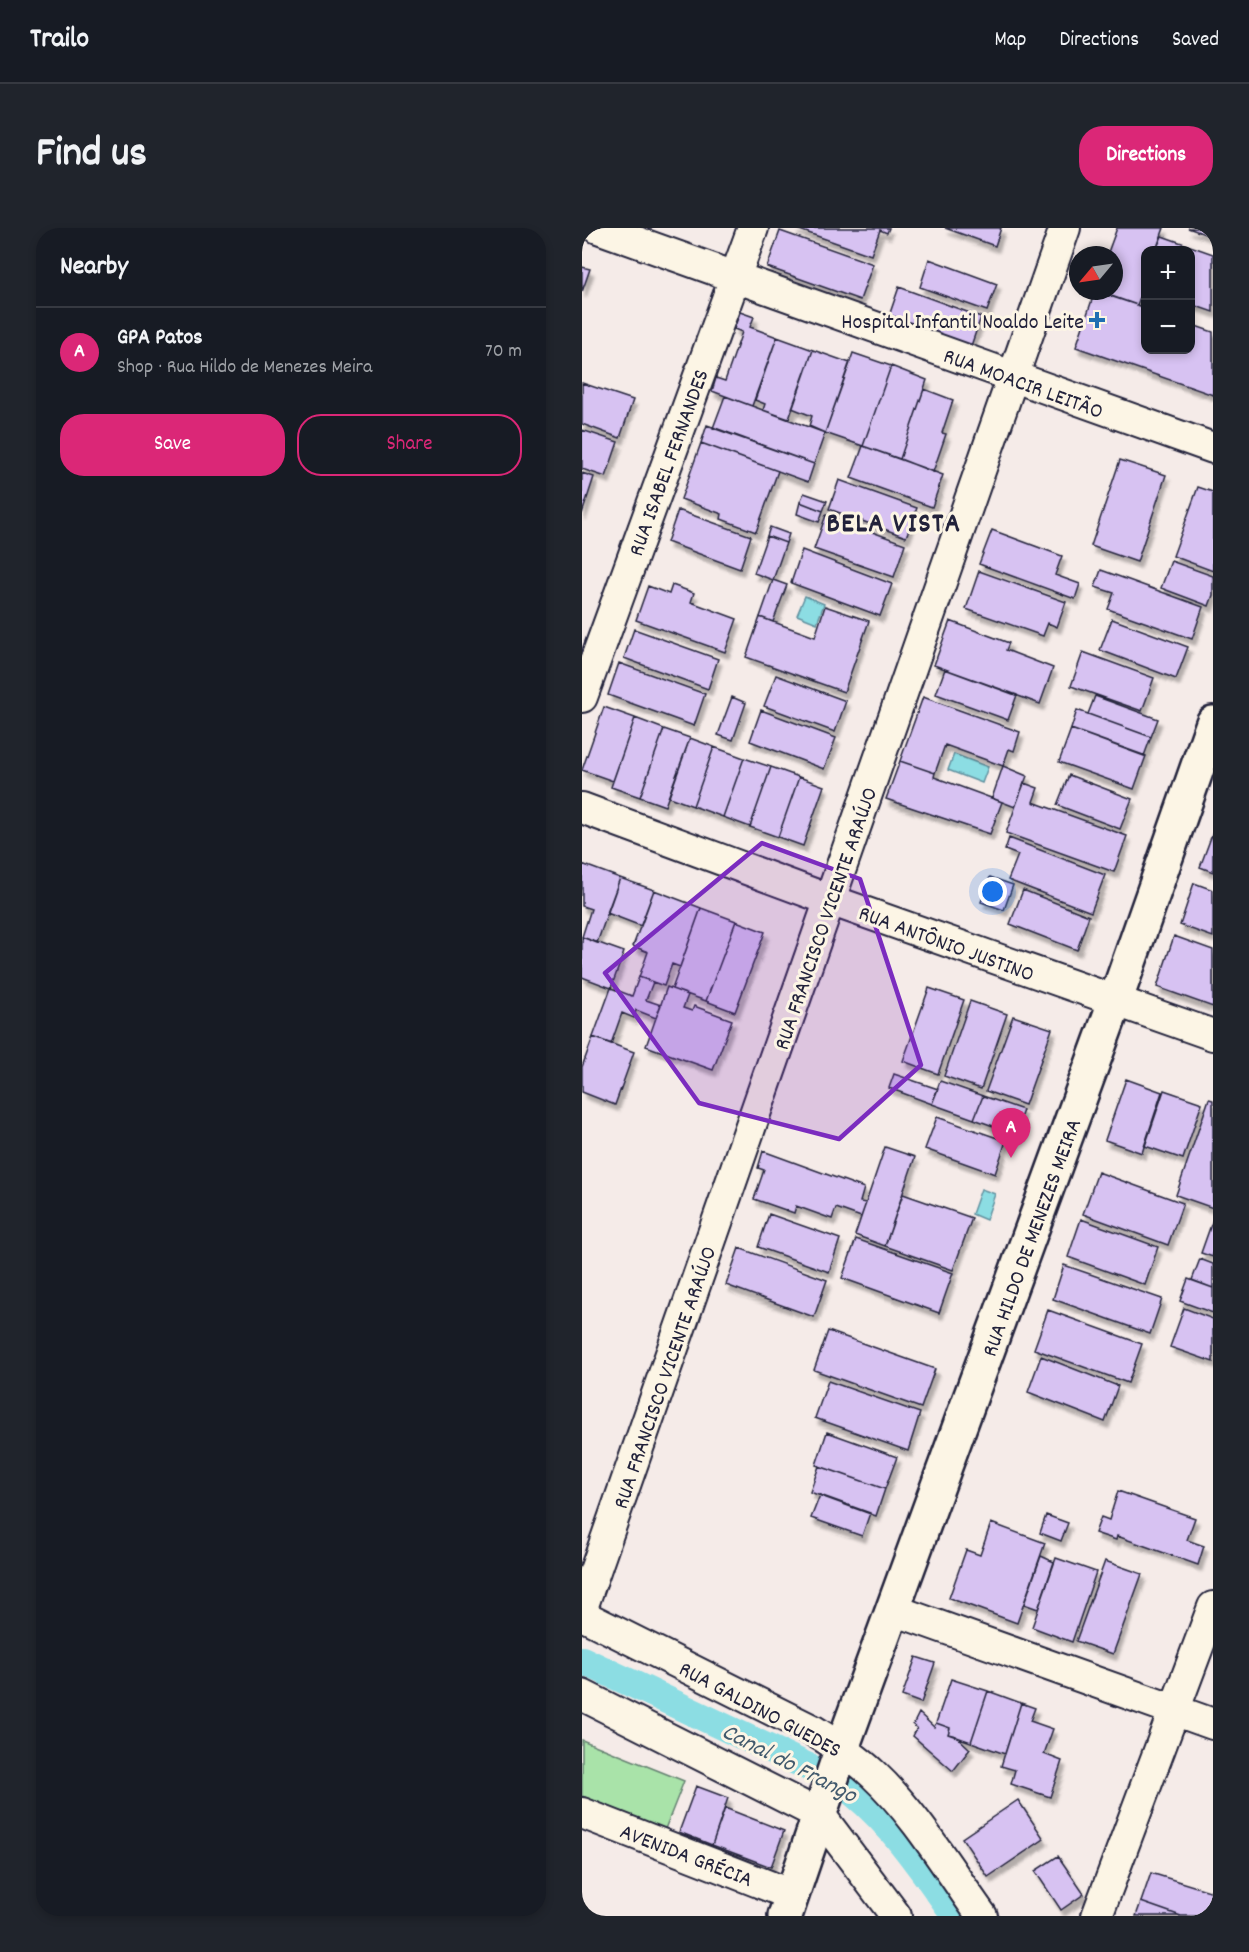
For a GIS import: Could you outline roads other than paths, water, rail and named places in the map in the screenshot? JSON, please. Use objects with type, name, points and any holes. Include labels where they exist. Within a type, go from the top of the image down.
[{"type":"street","name":"RUA MOACIR LEITÃO","points":[[598,228],[1011,378],[1213,448]]},
{"type":"street","name":"RUA ISABEL FERNANDES","points":[[582,696],[753,228]]},
{"type":"street","name":"RUA FRANCISCO VICENTE ARAÚJO","points":[[582,1608],[1065,228]]},
{"type":"street","name":"RUA HILDO DE MENEZES MEIRA","points":[[788,1905],[842,1749],[1210,738]]},
{"type":"street","name":"RUA ANTÔNIO JUSTINO","points":[[582,808],[830,900],[1213,1035]]},
{"type":"street","points":[[1097,1916],[1176,1711],[1213,1607]]},
{"type":"street","points":[[894,1610],[1213,1724]]},
{"type":"street","name":"RUA GALDINO GUEDES","points":[[582,1615],[814,1731],[842,1749],[874,1775],[910,1817],[982,1916]]},
{"type":"street","points":[[582,1695],[820,1815],[896,1916]]},
{"type":"street","name":"AVENIDA GRÉCIA","points":[[582,1813],[788,1905]]},
{"type":"water","points":[[805,596],[824,604],[817,623],[797,615]]},
{"type":"water","points":[[954,754],[988,767],[982,783],[948,770]]},
{"type":"water","points":[[981,1189],[995,1194],[986,1220],[972,1214]]},
{"type":"waterway","name":"Canal do Frango","points":[[582,1660],[838,1781],[873,1810],[903,1844],[956,1916]]},
{"type":"place","name":"Hospital Infantil Noaldo Leite","points":[[1097,320]]},
{"type":"place","name":"GPA Patos","points":[[1011,1158]]},
{"type":"district","name":"BELA VISTA","points":[[894,521]]}]
